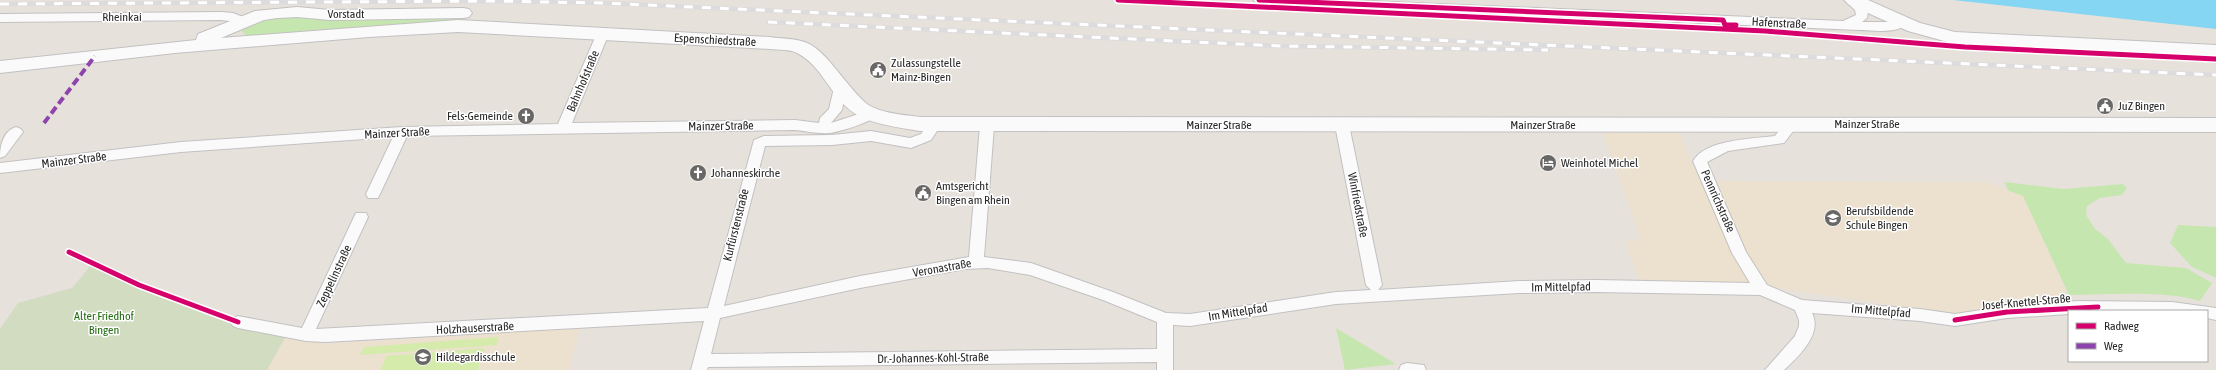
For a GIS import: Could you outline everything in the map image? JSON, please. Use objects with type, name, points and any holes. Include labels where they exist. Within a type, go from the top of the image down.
[{"type":"main road","points":[[1854,0],[1902,22],[1941,35],[1970,40],[2216,51]]},
{"type":"main road","points":[[1880,0],[1913,16],[1947,26],[1970,29],[2098,35],[2132,47]]},
{"type":"main road","name":"Vorstadt","points":[[175,47],[212,36],[261,15],[297,12],[330,15],[460,20],[542,31]]},
{"type":"main road","name":"Vorstadt","points":[[0,66],[175,47],[369,31],[460,20]]},
{"type":"main road","points":[[239,24],[232,34],[234,38],[247,41]]},
{"type":"main road","name":"Espenschiedstraße","points":[[542,31],[603,33],[770,43],[801,48],[816,57],[840,88],[866,111]]},
{"type":"main road","name":"Mainzer Straße","points":[[866,111],[892,120],[934,125],[987,126],[1786,124],[2216,125]]},
{"type":"street","name":"Hafenstraße","points":[[1259,0],[1844,26],[1892,26],[1902,22]]},
{"type":"street","name":"Hafenstraße","points":[[1844,26],[1861,18],[1863,14],[1861,9],[1850,0]]},
{"type":"street","name":"Rheinkai","points":[[0,18],[221,16],[233,17],[239,20],[239,24]]},
{"type":"street","name":"Bahnhofstraße","points":[[564,128],[603,33]]},
{"type":"street","points":[[825,122],[835,110],[840,88]]},
{"type":"street","name":"Mainzer Straße","points":[[795,126],[825,122],[866,111]]},
{"type":"street","name":"Mainzer Straße","points":[[0,168],[181,147],[402,132],[564,128],[795,126],[829,128],[852,122],[866,111]]},
{"type":"street","name":"Pennrichstraße","points":[[1762,289],[1739,253],[1735,240],[1700,161],[1707,154],[1718,148],[1778,140],[1787,130],[1786,124]]},
{"type":"street","name":"Kurfürstenstraße","points":[[700,365],[759,143],[764,141],[832,140],[872,136],[911,143],[926,137],[934,125]]},
{"type":"street","name":"Winfriedstraße","points":[[1342,125],[1374,285]]},
{"type":"street","points":[[976,262],[987,126]]},
{"type":"street","points":[[0,153],[16,132]]},
{"type":"street","points":[[373,194],[402,132]]},
{"type":"street","name":"Zeppelinstraße","points":[[306,335],[361,217]]},
{"type":"street","name":"Veronastraße","points":[[713,314],[860,282],[976,262],[1002,263],[1031,269],[1108,296],[1165,319]]},
{"type":"street","name":"Im Mittelpfad","points":[[1165,319],[1190,320],[1336,298],[1519,288],[1597,286],[1762,289],[1800,306],[1920,315],[1955,320]]},
{"type":"street","points":[[1773,370],[1789,355],[1806,333],[1807,319],[1800,306]]},
{"type":"street","name":"Josef-Knettel-Straße","points":[[1955,320],[2006,312],[2078,307],[2172,308],[2190,310]]},
{"type":"street","name":"Holzhauserstraße","points":[[238,322],[306,335],[348,336],[713,314]]},
{"type":"street","points":[[1165,319],[1165,362]]},
{"type":"street","name":"Dr.-Johannes-Kohl-Straße","points":[[700,365],[1165,362]]},
{"type":"street","points":[[1407,370],[1418,370]]},
{"type":"shaded area","name":"Berufsbildende Schule Bingen","points":[[1603,133],[1679,133],[1700,181],[1985,182],[2023,195],[2066,290],[2050,301],[1956,315],[1772,287],[1640,282],[1625,241],[1641,240]]},
{"type":"shaded area","name":"Hildegardisschule","points":[[580,327],[569,370],[267,370],[286,336],[326,344]]},
{"type":"green space","points":[[270,15],[462,17],[462,20],[460,23],[251,37],[244,34],[242,31],[244,27]]},
{"type":"green space","points":[[2004,182],[2063,189],[2123,184],[2127,188],[2122,195],[2100,198],[2087,206],[2086,215],[2095,229],[2108,239],[2126,263],[2186,268],[2212,283],[2200,301],[2169,295],[2153,294],[2069,295],[2023,196],[2009,191]]},
{"type":"green space","points":[[2178,225],[2216,227],[2216,278],[2192,267],[2170,243]]},
{"type":"green space","name":"Alter Friedhof Bingen","points":[[91,265],[136,286],[235,325],[286,336],[267,370],[0,370],[0,329],[18,303],[72,288]]},
{"type":"green space","points":[[1336,328],[1396,364],[1345,370]]},
{"type":"green space","points":[[499,337],[497,345],[360,355],[364,347]]},
{"type":"green space","points":[[484,348],[478,370],[381,370],[386,356]]},
{"type":"water","points":[[1953,0],[2216,0],[2216,29]]},
{"type":"railway","points":[[0,4],[489,1],[602,3],[2216,75]]},
{"type":"railway","points":[[768,22],[1280,46],[1548,50]]},
{"type":"marked path","points":[[44,123],[95,56]]},
{"type":"cycle path","points":[[1118,0],[1765,31],[1965,47],[2216,59]]},
{"type":"cycle path","points":[[1259,0],[1723,20],[1725,25],[1736,25]]},
{"type":"cycle path","points":[[69,252],[139,285],[238,322]]},
{"type":"cycle path","points":[[1955,320],[2007,312],[2098,307]]},
{"type":"place","name":"Zulassungstelle Mainz-Bingen","points":[[878,70]]},
{"type":"place","name":"JuZ Bingen","points":[[2105,106]]},
{"type":"place","name":"Fels-Gemeinde","points":[[526,116]]},
{"type":"place","name":"Weinhotel Michel","points":[[1548,163]]},
{"type":"place","name":"Johanneskirche","points":[[698,173]]},
{"type":"place","name":"Amtsgericht Bingen am Rhein","points":[[923,193]]},
{"type":"place","name":"Berufsbildende Schule Bingen","points":[[1833,218]]},
{"type":"place","name":"Hildegardisschule","points":[[423,357]]}]
